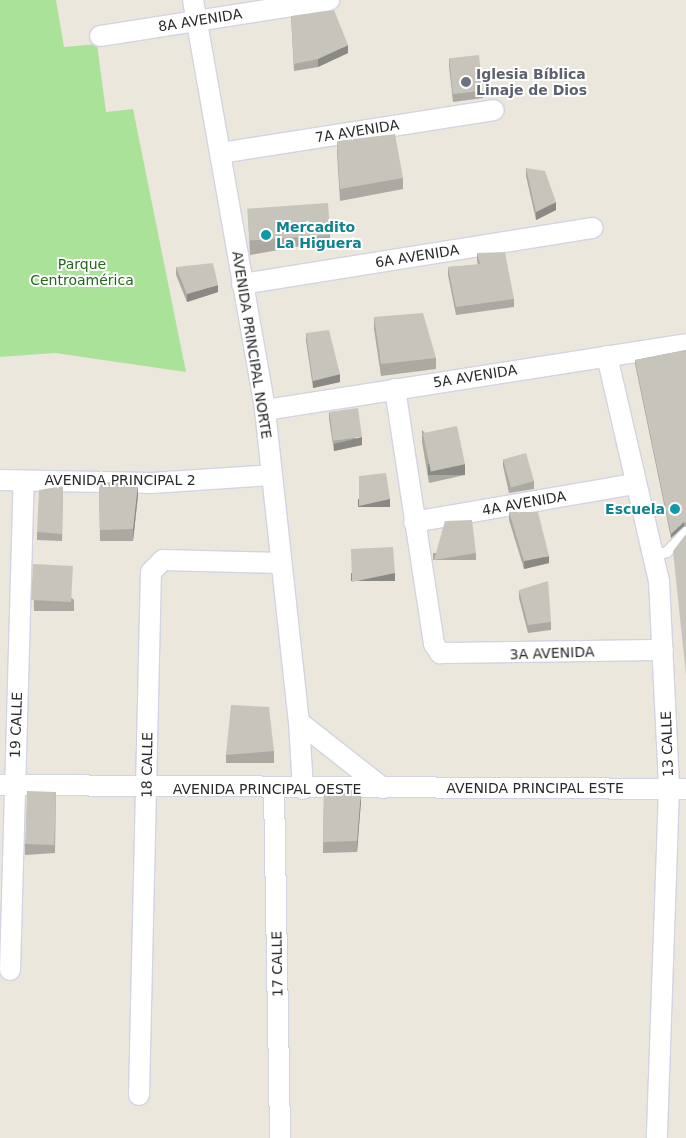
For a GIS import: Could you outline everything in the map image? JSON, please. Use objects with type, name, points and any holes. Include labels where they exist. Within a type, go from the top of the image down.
[{"type":"street","name":"AVENIDA PRINCIPAL NORTE","points":[[193,0],[265,410],[299,722],[303,789]]},
{"type":"street","name":"8A AVENIDA","points":[[100,36],[329,0]]},
{"type":"street","name":"7A AVENIDA","points":[[220,153],[494,110]]},
{"type":"street","name":"6A AVENIDA","points":[[242,284],[593,228]]},
{"type":"street","name":"5A AVENIDA","points":[[265,410],[686,344]]},
{"type":"street","name":"13 CALLE","points":[[607,356],[634,484],[656,555],[663,650],[678,789],[657,1138]]},
{"type":"street","points":[[396,389],[414,522]]},
{"type":"street","name":"AVENIDA PRINCIPAL 2","points":[[0,480],[152,483],[271,475]]},
{"type":"street","name":"19 CALLE","points":[[10,970],[7,785],[24,480]]},
{"type":"street","name":"4A AVENIDA","points":[[414,522],[634,484]]},
{"type":"street","name":"3A AVENIDA","points":[[414,522],[434,644],[440,653],[663,650]]},
{"type":"street","name":"18 CALLE","points":[[139,1095],[146,790],[154,565],[162,560],[281,563]]},
{"type":"street","points":[[299,722],[383,788]]},
{"type":"street","name":"AVENIDA PRINCIPAL OESTE","points":[[7,785],[146,790],[383,788]]},
{"type":"street","name":"AVENIDA PRINCIPAL ESTE","points":[[383,788],[678,789]]},
{"type":"street","name":"17 CALLE","points":[[274,790],[280,1138]]},
{"type":"lane","points":[[656,555],[667,552],[686,532]]},
{"type":"green space","name":"Parque Centroamérica","points":[[0,0],[56,0],[64,47],[97,44],[106,112],[133,109],[186,372],[55,353],[0,357]]},
{"type":"building","points":[[334,10],[348,45],[318,59],[294,64],[291,16]]},
{"type":"building","name":"Iglesia Bíblica Linaje de Dios","points":[[479,55],[483,91],[453,94],[449,58]]},
{"type":"building","points":[[395,134],[403,178],[340,189],[337,141]]},
{"type":"building","points":[[526,168],[545,171],[556,202],[536,212]]},
{"type":"building","points":[[328,203],[330,235],[249,241],[247,209]]},
{"type":"building","points":[[505,252],[514,299],[456,307],[448,267],[480,264],[477,253]]},
{"type":"building","points":[[213,263],[218,285],[187,294],[176,267]]},
{"type":"building","points":[[423,313],[436,358],[381,364],[374,317]]},
{"type":"building","points":[[329,330],[340,374],[313,381],[306,333]]},
{"type":"building","name":"Escuela","points":[[686,350],[686,523],[684,522],[671,534],[635,360]]},
{"type":"building","points":[[358,408],[362,437],[333,441],[329,412]]},
{"type":"building","points":[[457,426],[465,464],[431,471],[423,433]]},
{"type":"building","points":[[526,453],[534,481],[511,487],[503,460]]},
{"type":"building","points":[[386,473],[390,499],[359,506],[359,476]]},
{"type":"building","points":[[99,482],[138,483],[133,529],[100,530]]},
{"type":"building","points":[[63,486],[62,534],[37,532],[39,490]]},
{"type":"building","points":[[509,512],[538,512],[549,556],[524,561]]},
{"type":"building","points":[[472,520],[476,553],[434,560],[445,521]]},
{"type":"building","points":[[686,534],[686,675],[673,551]]},
{"type":"building","points":[[393,547],[395,573],[352,582],[351,549]]},
{"type":"building","points":[[33,564],[73,566],[71,602],[31,600]]},
{"type":"building","points":[[548,581],[551,622],[528,625],[519,590]]},
{"type":"building","points":[[231,705],[269,707],[274,751],[226,755]]},
{"type":"building","points":[[361,790],[357,841],[323,842],[324,791]]},
{"type":"building","points":[[27,791],[56,792],[54,845],[25,844]]},
{"type":"place","name":"Iglesia Bíblica Linaje de Dios","points":[[466,82]]},
{"type":"place","name":"Mercadito La Higuera","points":[[266,235]]},
{"type":"place","name":"Escuela","points":[[675,509]]}]
